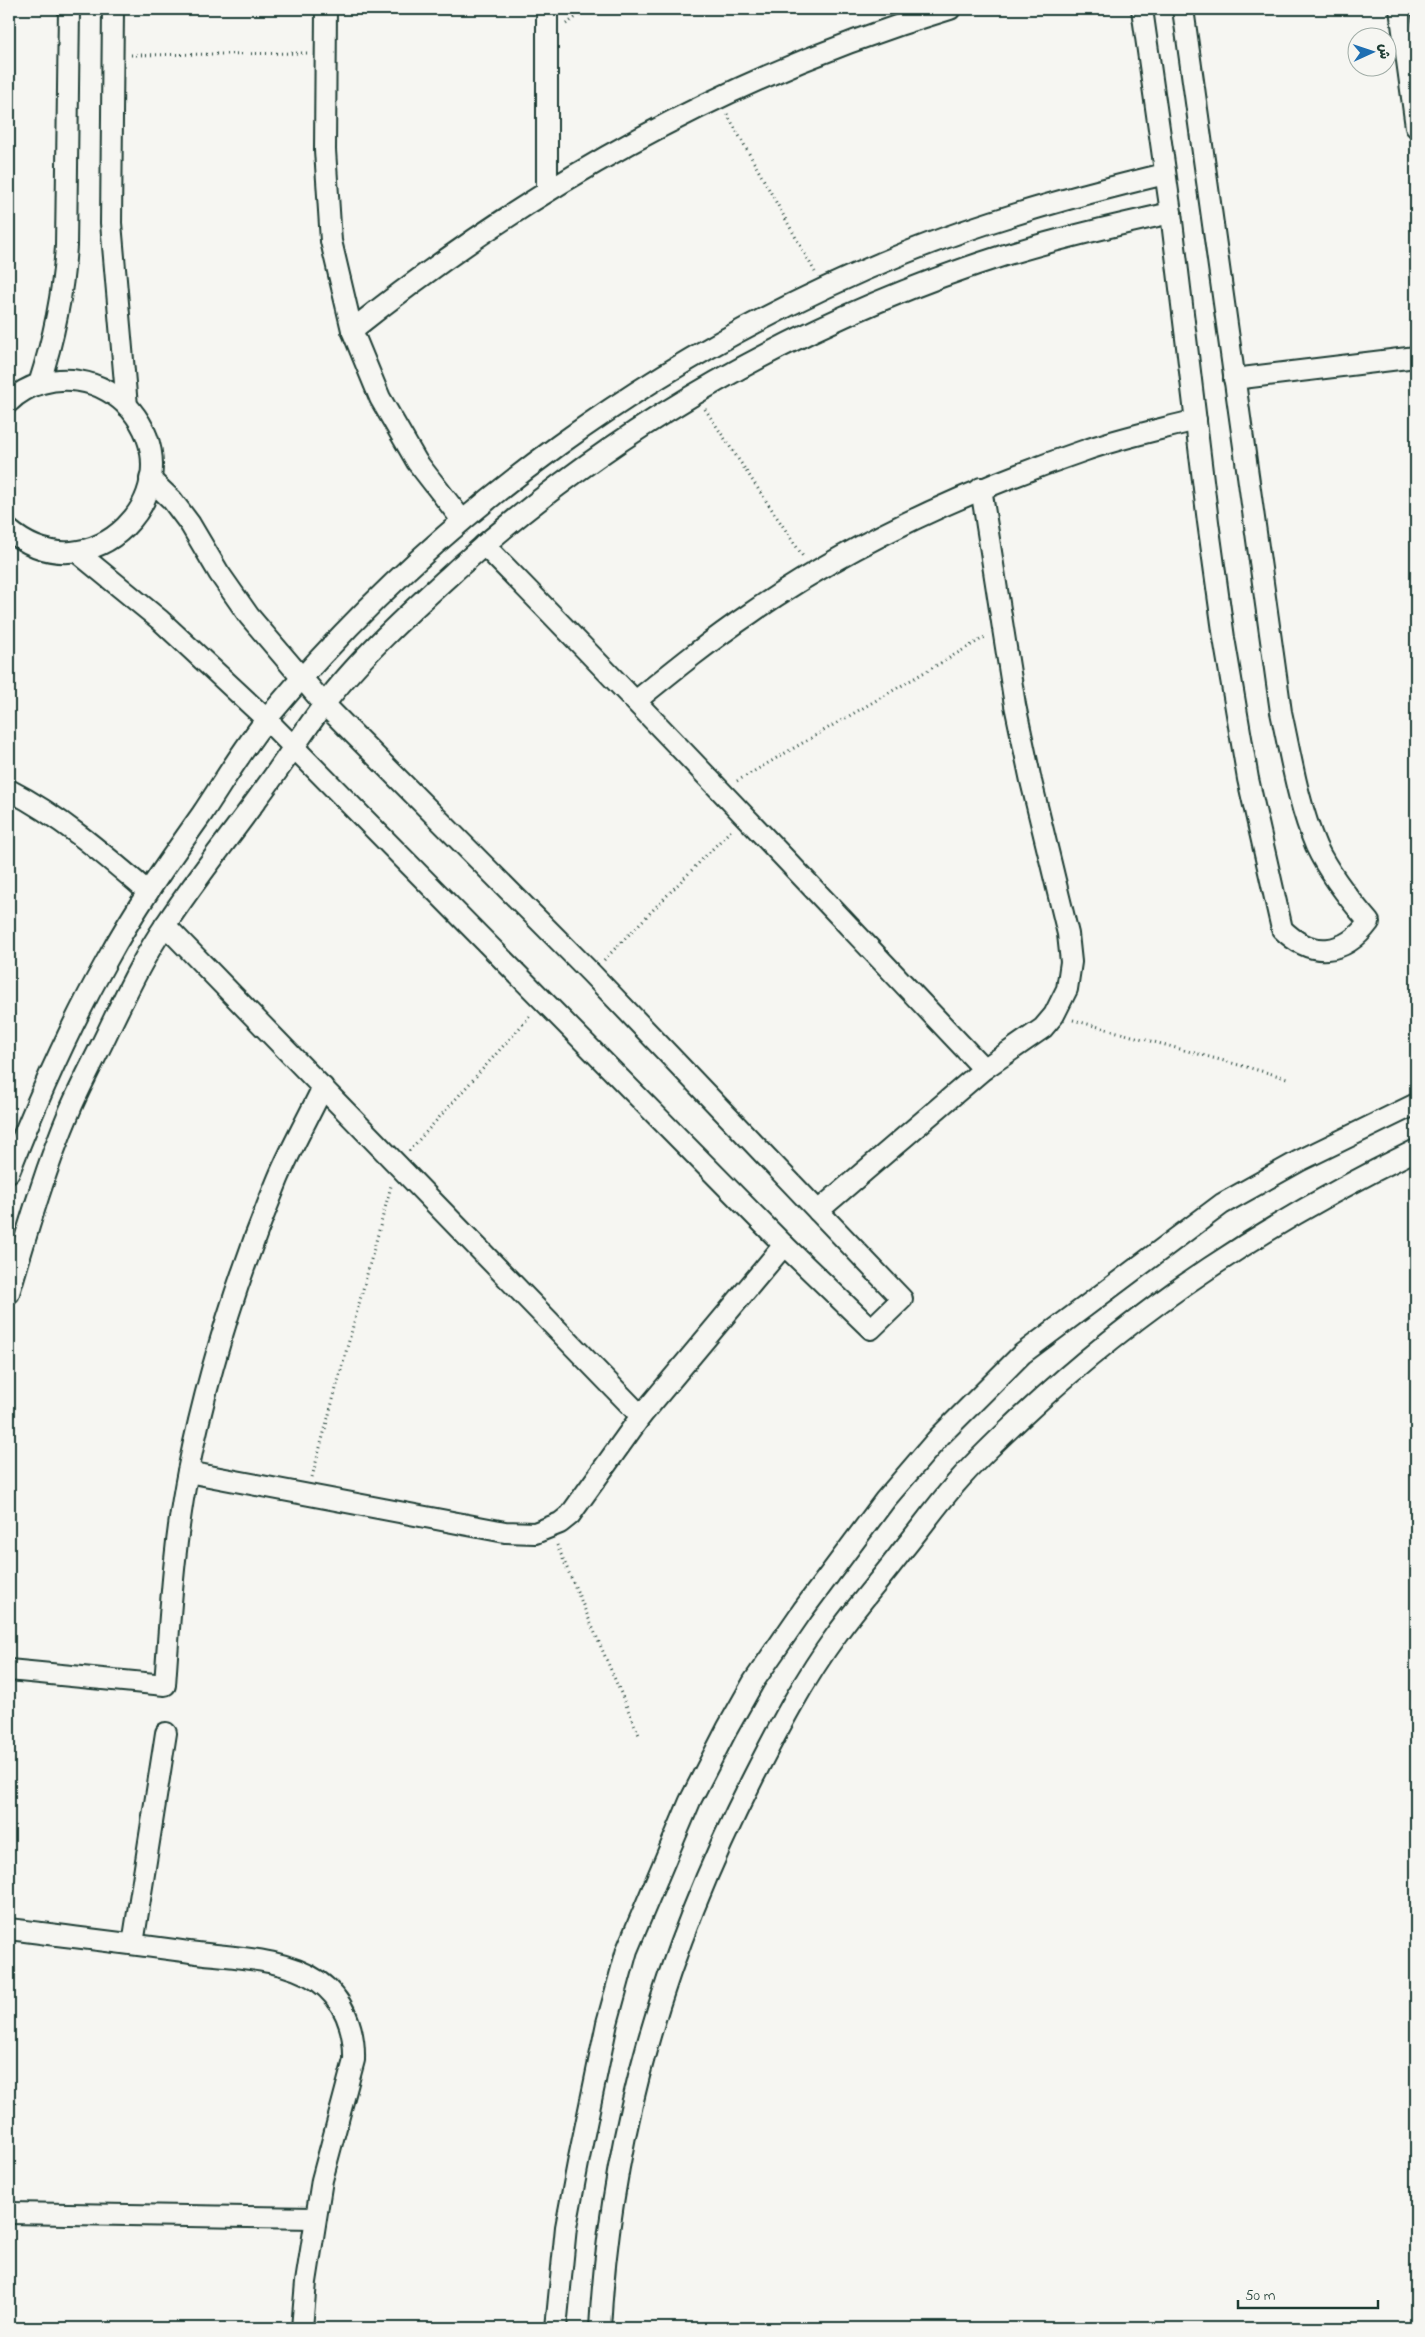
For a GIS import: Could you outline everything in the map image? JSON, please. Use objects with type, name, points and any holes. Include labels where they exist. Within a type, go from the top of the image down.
[{"type":"street","points":[[39,384],[50,350],[64,281],[69,9]]},
{"type":"street","points":[[113,9],[111,223],[127,406]]},
{"type":"street","points":[[326,9],[325,150],[331,241],[352,330],[380,398],[417,462],[462,520]]},
{"type":"street","points":[[547,190],[548,9]]},
{"type":"street","points":[[352,330],[416,278],[547,190],[632,141],[718,98],[822,53],[927,12],[950,9]]},
{"type":"street","points":[[1142,9],[1165,174],[1208,522],[1248,779],[1282,929],[1299,943],[1320,949],[1335,948],[1348,943],[1360,934],[1369,922],[1343,892],[1317,846],[1299,797],[1281,712],[1183,9]]},
{"type":"street","points":[[1400,9],[1416,127]]},
{"type":"street","points":[[9,1172],[35,1104],[107,960],[148,892],[266,719],[373,603],[462,520],[529,466],[599,416],[672,369],[746,327],[823,288],[907,252],[992,221],[1079,195],[1165,174]]},
{"type":"street","points":[[9,1293],[30,1224],[70,1111],[125,996],[165,925],[295,748],[324,704],[375,648],[428,595],[484,545],[552,490],[622,440],[695,394],[770,352],[847,315],[926,283],[1043,244],[1170,213]]},
{"type":"street","points":[[1234,379],[1416,357]]},
{"type":"street","points":[[9,402],[25,390],[39,384],[70,380],[86,382],[108,391],[127,406],[145,432],[152,463],[150,479],[141,509],[131,522],[107,542],[77,552],[61,552],[9,539]]},
{"type":"street","points":[[637,700],[693,654],[752,612],[813,573],[892,530],[981,488],[1085,450],[1196,420]]},
{"type":"street","points":[[77,552],[160,620],[266,719],[784,1245],[871,1328],[902,1299],[591,973],[324,704],[244,609],[219,573],[190,524],[172,500],[150,479]]},
{"type":"street","points":[[818,1211],[984,1069],[1043,1028],[1054,1015],[1067,989],[1071,962],[1068,934],[1031,781],[1001,627],[981,488]]},
{"type":"street","points":[[9,530],[30,545]]},
{"type":"street","points":[[484,545],[637,700],[719,791],[984,1069]]},
{"type":"street","points":[[9,790],[59,822],[103,854],[148,892]]},
{"type":"street","points":[[165,925],[641,1416]]},
{"type":"street","points":[[9,1670],[165,1685],[173,1575],[188,1472],[212,1368],[242,1272],[279,1178],[322,1088]]},
{"type":"street","points":[[556,2328],[565,2236],[577,2166],[607,2023],[627,1950],[690,1801],[727,1729],[754,1681],[798,1618],[868,1522],[939,1437],[1022,1354],[1222,1204],[1299,1161],[1416,1104]]},
{"type":"street","points":[[600,2328],[608,2238],[626,2129],[647,2040],[667,1979],[690,1915],[718,1849],[770,1746],[836,1635],[958,1480],[1052,1389],[1186,1282],[1262,1232],[1352,1181],[1416,1150]]},
{"type":"street","points":[[188,1472],[520,1534],[549,1528],[560,1523],[578,1506],[641,1416],[784,1245]]},
{"type":"street","points":[[133,1944],[166,1733]]},
{"type":"street","points":[[9,1929],[255,1960],[288,1968],[317,1981],[328,1989],[344,2010],[353,2034],[354,2060],[333,2132],[315,2218],[302,2328]]},
{"type":"street","points":[[9,2213],[315,2218]]},
{"type":"path","points":[[113,56],[325,53]]},
{"type":"path","points":[[718,98],[823,288]]},
{"type":"path","points":[[695,394],[813,573]]},
{"type":"path","points":[[719,791],[1001,627]]},
{"type":"path","points":[[591,973],[744,816]]},
{"type":"path","points":[[308,1494],[397,1164],[544,1000]]},
{"type":"path","points":[[1054,1015],[1287,1078]]},
{"type":"path","points":[[549,1528],[639,1734]]}]
